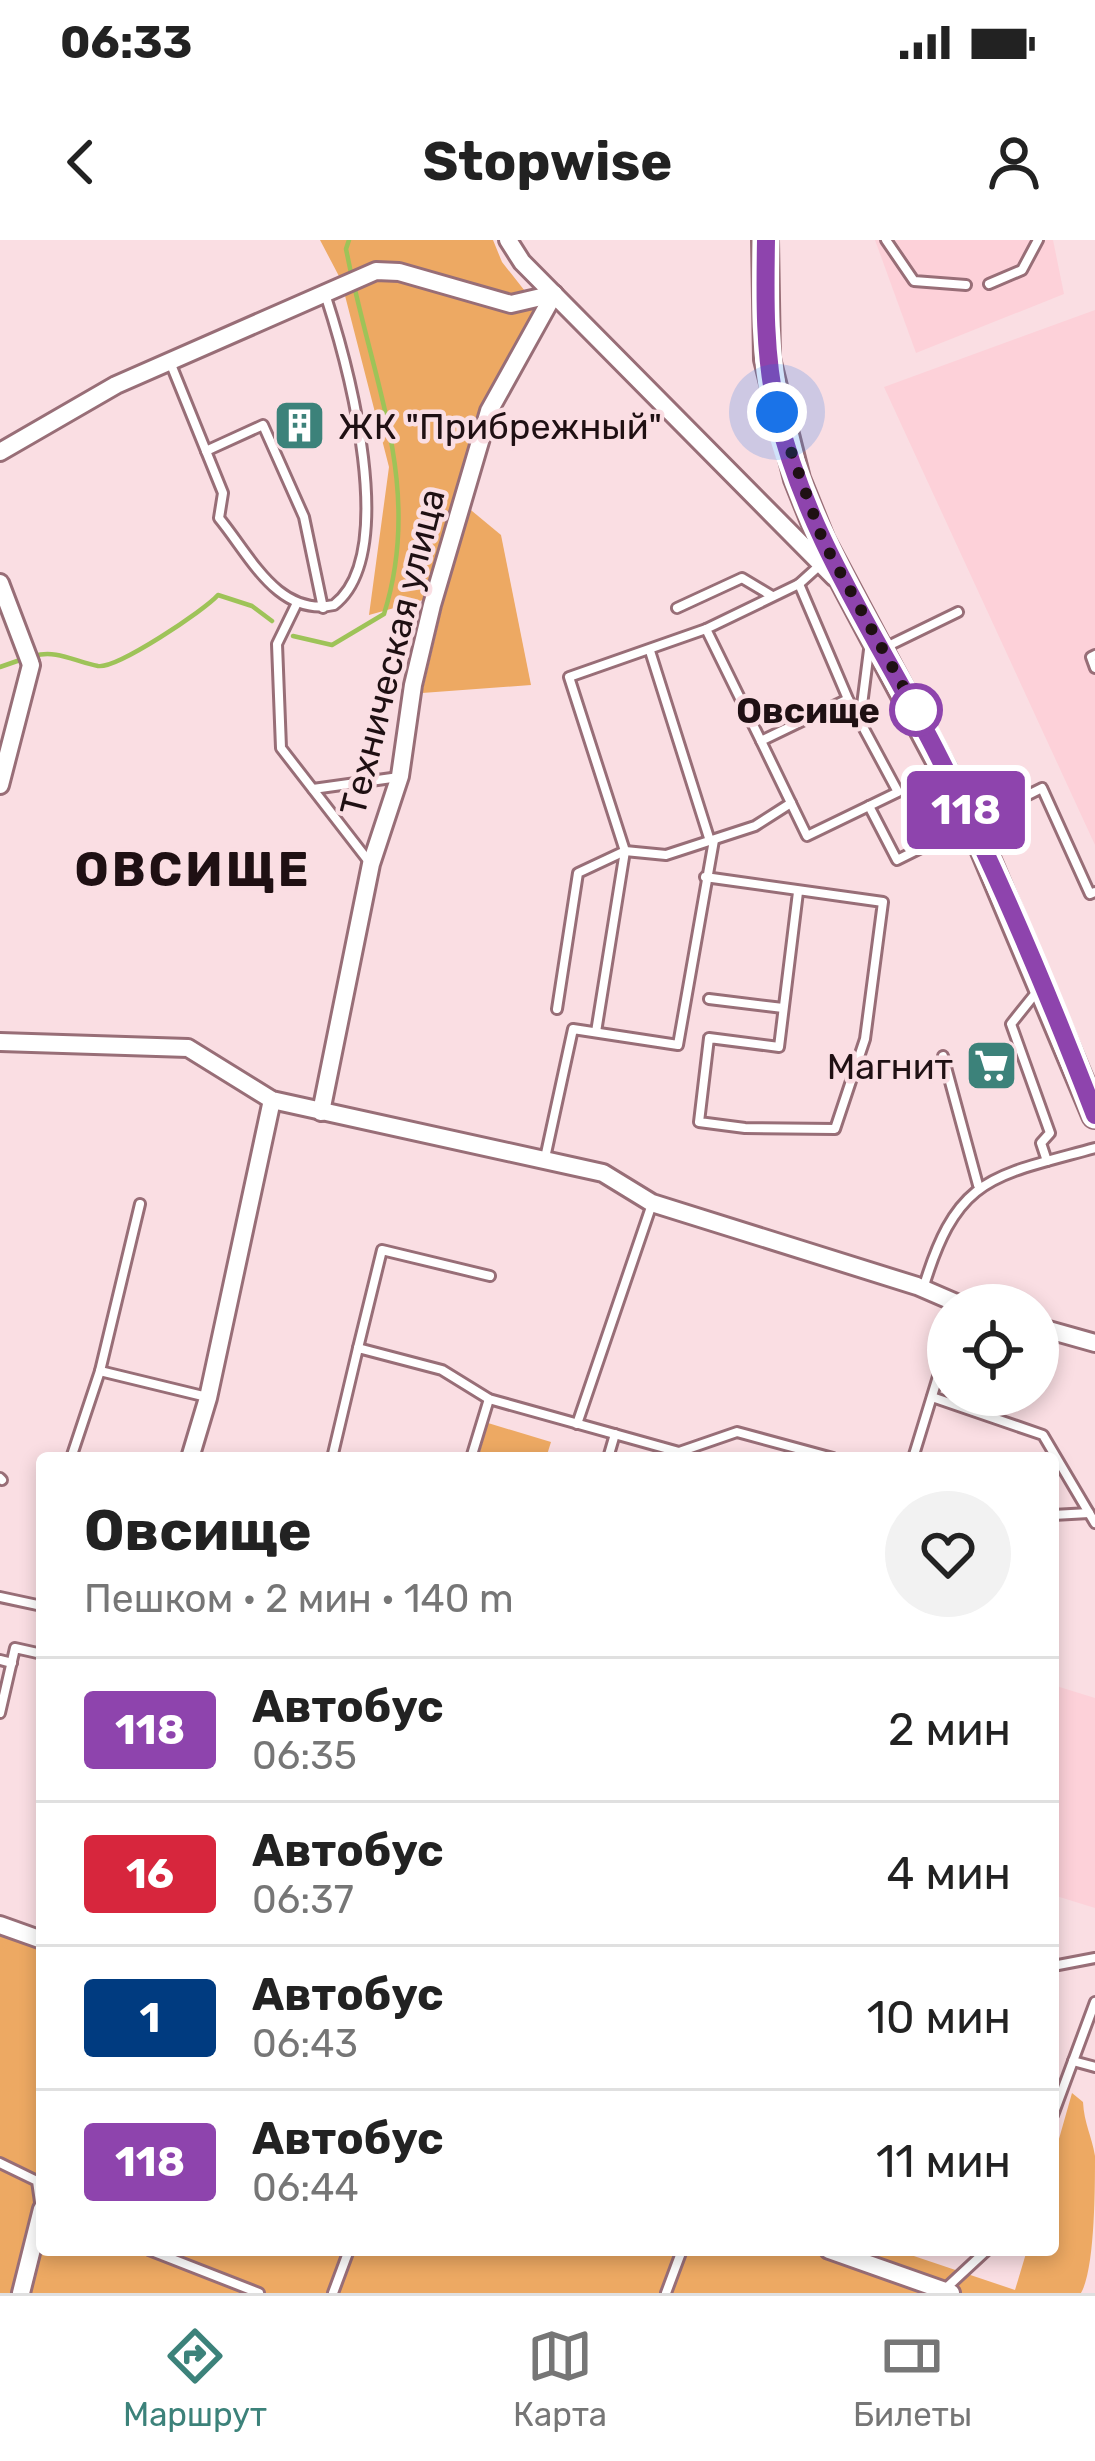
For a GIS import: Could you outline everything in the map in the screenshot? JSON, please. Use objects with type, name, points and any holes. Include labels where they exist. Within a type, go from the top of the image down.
[{"type":"street","points":[[508,240],[554,294],[852,594]]},
{"type":"street","points":[[766,240],[767,359],[797,479],[973,825],[1044,983],[1095,1115]]},
{"type":"street","points":[[0,452],[116,385],[376,272],[399,272],[511,304],[554,294]]},
{"type":"street","name":"Техническая улица","points":[[321,1112],[371,864],[400,776],[412,685],[432,605],[489,411],[554,294]]},
{"type":"street","points":[[0,583],[30,664],[0,784]]},
{"type":"street","points":[[0,1042],[188,1048],[272,1100],[603,1173],[652,1203],[927,1290]]},
{"type":"street","points":[[192,1452],[208,1398],[272,1100]]},
{"type":"street","points":[[1059,1333],[1095,1343]]},
{"type":"street","points":[[0,1924],[36,1938]]},
{"type":"street","points":[[21,2293],[36,2234]]},
{"type":"street","points":[[846,2256],[948,2292]]},
{"type":"lane","points":[[886,240],[914,281],[966,285]]},
{"type":"lane","points":[[989,284],[1022,270],[1038,240]]},
{"type":"lane","points":[[170,362],[223,493],[220,518],[284,599],[323,608],[347,595],[357,576],[367,477],[352,376],[326,297]]},
{"type":"lane","points":[[206,451],[263,425],[304,517],[323,608]]},
{"type":"lane","points":[[596,1032],[625,851],[569,677],[706,629],[799,584],[821,563]]},
{"type":"lane","points":[[677,608],[742,578],[773,597]]},
{"type":"lane","points":[[706,629],[807,836],[869,806],[898,791],[861,714],[848,699],[799,584]]},
{"type":"lane","points":[[296,605],[277,644],[281,748],[371,864]]},
{"type":"lane","points":[[883,649],[958,612]]},
{"type":"lane","points":[[861,714],[869,625]]},
{"type":"lane","points":[[544,1159],[573,1029],[678,1046],[712,840],[650,651]]},
{"type":"lane","points":[[1095,656],[1095,668]]},
{"type":"lane","points":[[761,741],[848,699]]},
{"type":"lane","points":[[313,789],[400,776]]},
{"type":"lane","points":[[869,806],[897,860],[1042,788],[1090,894],[1095,892]]},
{"type":"lane","points":[[557,1009],[578,873],[625,851],[666,855],[755,826],[791,803]]},
{"type":"lane","points":[[705,877],[883,902],[865,1039],[835,1129],[745,1129],[699,1122],[710,1038],[778,1047],[798,892]]},
{"type":"lane","points":[[1044,983],[1011,1024],[1050,1133],[1040,1143],[1047,1161]]},
{"type":"lane","points":[[709,999],[783,1009]]},
{"type":"lane","points":[[943,1056],[978,1185]]},
{"type":"lane","points":[[923,1288],[953,1211],[978,1185],[1095,1148]]},
{"type":"lane","points":[[577,1424],[652,1203]]},
{"type":"lane","points":[[73,1452],[100,1371],[140,1204]]},
{"type":"lane","points":[[333,1452],[382,1250],[490,1276]]},
{"type":"lane","points":[[358,1348],[442,1370],[488,1399],[671,1452]]},
{"type":"lane","points":[[100,1371],[208,1398]]},
{"type":"lane","points":[[473,1452],[488,1399]]},
{"type":"lane","points":[[915,1452],[927,1413]]},
{"type":"lane","points":[[988,1416],[1043,1435],[1053,1452]]},
{"type":"lane","points":[[687,1452],[736,1432],[811,1452]]},
{"type":"lane","points":[[610,1452],[615,1434]]},
{"type":"lane","points":[[1059,1462],[1095,1523]]},
{"type":"lane","points":[[1059,1515],[1089,1513]]},
{"type":"lane","points":[[0,1597],[36,1605]]},
{"type":"lane","points":[[0,1713],[16,1648],[36,1653]]},
{"type":"lane","points":[[0,1660],[12,1663]]},
{"type":"lane","points":[[1059,1965],[1095,1958]]},
{"type":"lane","points":[[1059,2098],[1095,2002]]},
{"type":"lane","points":[[1072,2061],[1095,2067]]},
{"type":"lane","points":[[0,2163],[36,2181]]},
{"type":"lane","points":[[164,2256],[259,2293]]},
{"type":"lane","points":[[333,2293],[347,2256]]},
{"type":"lane","points":[[666,2293],[680,2256]]},
{"type":"lane","points":[[948,2292],[981,2256]]},
{"type":"shaded area","points":[[320,240],[493,240],[502,262],[539,309],[485,399],[423,600],[369,615],[389,467],[341,280]]},
{"type":"shaded area","points":[[875,240],[1053,240],[1064,294],[916,353]]},
{"type":"shaded area","points":[[1095,310],[1095,845],[884,387]]},
{"type":"shaded area","points":[[466,506],[501,535],[531,685],[422,693]]},
{"type":"shaded area","points":[[488,1423],[551,1442],[548,1452],[480,1452]]},
{"type":"shaded area","points":[[1059,1687],[1095,1698],[1095,1908],[1059,1897]]},
{"type":"shaded area","points":[[0,1919],[36,1933],[36,2256],[914,2256],[1015,2290],[1025,2256],[1059,2256],[1059,2139],[1072,2093],[1083,2102],[1095,2156],[1093,2228],[1081,2293],[0,2293]]},
{"type":"waterway","points":[[349,240],[351,273]]},
{"type":"waterway","points":[[293,636],[332,645],[384,614],[394,571],[398,529],[392,448],[354,285]]},
{"type":"waterway","points":[[34,656],[50,654],[98,666],[108,664],[160,637],[218,595],[252,606],[272,621]]},
{"type":"waterway","points":[[0,667],[23,659]]},
{"type":"bus line","name":"118","points":[[766,240],[767,359],[797,479],[823,541],[901,681],[1011,906],[1095,1115]]},
{"type":"place","name":"ЖК \"Прибрежный\"","points":[[299,426]]},
{"type":"place","name":"Овсище","points":[[916,710]]},
{"type":"place","name":"Магнит","points":[[992,1066]]},
{"type":"district","name":"ОВСИЩЕ","points":[[193,869]]},
{"type":"route","points":[[777,412],[797,479],[823,541],[916,710]]}]
